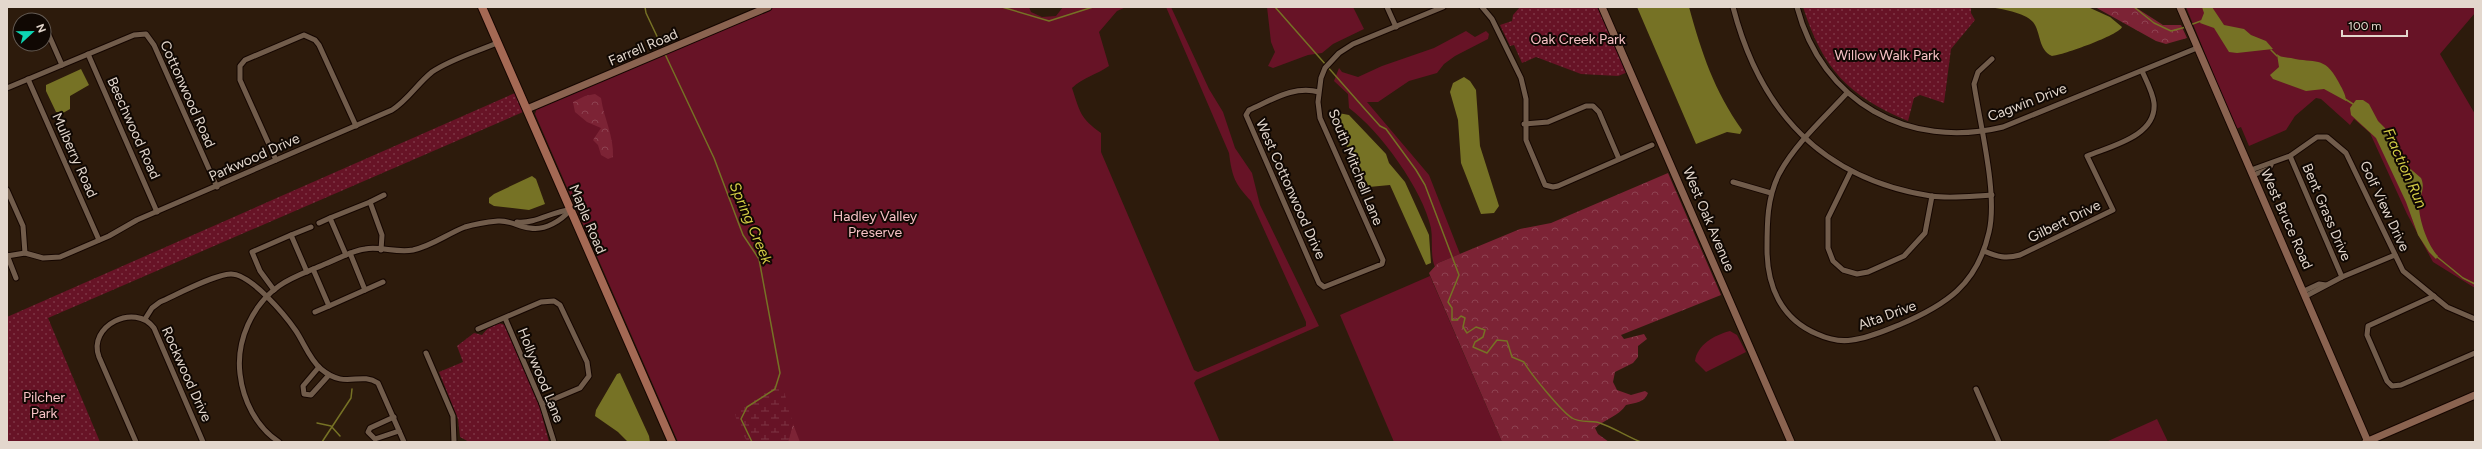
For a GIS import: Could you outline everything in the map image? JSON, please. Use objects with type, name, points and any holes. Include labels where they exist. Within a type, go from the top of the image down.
[{"type":"main road","name":"Maple Road","points":[[482,7],[672,442]]},
{"type":"street","name":"Farrell Road","points":[[527,109],[768,7]]},
{"type":"street","points":[[1387,7],[1396,27]]},
{"type":"street","name":"South Mitchell Lane","points":[[1382,264],[1383,260],[1320,118],[1319,92],[1321,78],[1327,66],[1339,53],[1353,44],[1443,7]]},
{"type":"street","points":[[1482,7],[1492,19],[1521,78],[1526,100],[1524,124],[1528,148],[1542,182],[1549,187],[1558,186],[1652,145],[1665,148]]},
{"type":"street","name":"West Oak Avenue","points":[[1602,7],[1665,148],[1791,442]]},
{"type":"street","points":[[1733,7],[1740,36],[1758,77],[1784,116],[1805,139],[1851,171],[1884,184],[1932,196],[1992,195]]},
{"type":"street","name":"Cagwin Drive","points":[[1797,7],[1806,35],[1816,54],[1827,71],[1847,93],[1867,108],[1907,126],[1931,132],[1956,134],[1982,132],[2024,119],[2197,48]]},
{"type":"street","name":"West Bruce Road","points":[[2180,7],[2305,293],[2368,442]]},
{"type":"street","name":"Cottonwood Road","points":[[88,54],[134,35],[146,34],[154,45],[216,187]]},
{"type":"street","points":[[276,160],[239,72],[245,60],[274,47],[304,35],[316,40],[356,126]]},
{"type":"street","points":[[52,41],[62,65]]},
{"type":"street","name":"Parkwood Drive","points":[[7,256],[25,253],[52,258],[99,240],[157,212],[356,126],[403,103],[424,80],[440,67],[497,43]]},
{"type":"street","points":[[7,88],[88,54]]},
{"type":"street","name":"Beechwood Road","points":[[88,54],[157,212]]},
{"type":"street","name":"Alta Drive","points":[[1847,93],[1805,139],[1779,174],[1771,193],[1767,218],[1767,268],[1779,303],[1792,318],[1808,330],[1828,339],[1851,341],[1872,336],[1932,311],[1955,295],[1971,276],[1984,251],[1990,230],[1992,195],[1974,84],[1978,72],[1992,58]]},
{"type":"street","name":"Gilbert Drive","points":[[1984,251],[2000,258],[2009,258],[2020,255],[2113,210],[2087,156],[2136,135],[2148,126],[2154,114],[2154,101],[2142,71]]},
{"type":"street","name":"Mulberry Road","points":[[28,80],[99,240]]},
{"type":"street","name":"West Cottonwood Drive","points":[[1319,92],[1303,90],[1285,93],[1250,110],[1246,115],[1248,122],[1319,283],[1324,287],[1382,264]]},
{"type":"street","points":[[1524,124],[1548,122],[1586,106],[1593,106],[1599,112],[1619,159]]},
{"type":"street","points":[[1652,145],[1658,133]]},
{"type":"street","name":"Golf View Drive","points":[[2252,172],[2267,163],[2271,165],[2290,156],[2311,141],[2322,136],[2328,137],[2344,150],[2403,271],[2447,307],[2475,319]]},
{"type":"street","name":"Bent Grass Drive","points":[[2290,156],[2342,277]]},
{"type":"street","points":[[1851,171],[1828,218],[1828,248],[1833,261],[1843,270],[1857,274],[1868,272],[1904,256],[1925,233],[1932,196]]},
{"type":"street","points":[[1733,182],[1771,193]]},
{"type":"street","points":[[7,190],[23,226],[25,253]]},
{"type":"street","points":[[319,223],[384,196]]},
{"type":"street","points":[[370,202],[382,235],[381,250]]},
{"type":"street","points":[[279,442],[266,433],[256,419],[245,395],[240,371],[242,343],[246,328],[254,313],[266,297],[274,290],[313,269],[363,249],[413,250],[437,242],[467,227],[507,222],[521,223],[538,220],[560,211],[570,210]]},
{"type":"street","points":[[507,222],[530,228],[540,228],[564,218],[570,210]]},
{"type":"street","points":[[330,218],[365,290]]},
{"type":"street","points":[[274,290],[260,271],[252,252],[311,227]]},
{"type":"street","points":[[291,236],[307,272]]},
{"type":"street","points":[[2305,293],[2319,284],[2326,285],[2395,255]]},
{"type":"street","points":[[7,256],[16,278]]},
{"type":"street","points":[[313,269],[329,306]]},
{"type":"street","points":[[136,442],[99,357],[96,344],[103,330],[113,323],[130,316],[145,319],[156,305],[225,274],[234,274],[244,278],[266,297],[293,327],[319,368],[329,375],[343,381],[372,379],[378,383],[404,442]]},
{"type":"street","points":[[315,312],[383,282]]},
{"type":"street","points":[[2434,296],[2371,322],[2366,329],[2367,335],[2387,381],[2392,386],[2401,385],[2475,353]]},
{"type":"street","points":[[478,329],[547,301],[560,305],[568,319],[587,362],[589,376],[580,388],[542,404]]},
{"type":"street","name":"Hollywood Lane","points":[[505,318],[542,404],[554,442]]},
{"type":"street","name":"Rockwood Drive","points":[[145,319],[156,331],[203,442]]},
{"type":"street","points":[[426,353],[453,416],[454,442]]},
{"type":"street","points":[[319,368],[303,386],[304,394],[311,395],[329,375]]},
{"type":"street","points":[[1976,389],[1999,442]]},
{"type":"street","points":[[2368,442],[2475,395]]},
{"type":"street","points":[[394,417],[370,428],[368,432],[370,437],[375,439],[399,430]]},
{"type":"green space","name":"Hadley Valley Preserve","points":[[772,7],[1029,7],[1031,12],[1042,17],[1056,16],[1063,7],[1126,7],[1117,11],[1099,32],[1109,66],[1080,81],[1072,88],[1082,114],[1094,128],[1101,133],[1101,152],[1194,370],[1198,372],[1306,326],[1306,322],[1251,201],[1241,190],[1235,180],[1231,168],[1229,153],[1166,7],[1171,7],[1209,89],[1223,112],[1235,148],[1252,173],[1260,205],[1319,326],[1196,380],[1194,383],[1220,442],[678,442],[535,114],[537,108]]},
{"type":"green space","points":[[1267,7],[1353,7],[1364,29],[1333,44],[1322,53],[1308,55],[1273,68],[1268,66],[1275,52],[1271,42]]},
{"type":"green space","name":"Oak Creek Park","points":[[1520,7],[1599,7],[1628,72],[1618,76],[1581,74],[1536,57],[1522,63],[1514,45],[1510,46],[1500,25],[1512,21],[1513,15]]},
{"type":"green space","name":"Willow Walk Park","points":[[1803,7],[1971,7],[1971,13],[1975,20],[1951,49],[1944,103],[1920,95],[1914,98],[1908,121],[1869,101],[1840,78],[1829,64],[1819,47]]},
{"type":"green space","points":[[2095,7],[2135,7],[2163,25],[2181,25],[2187,38],[2166,44],[2156,41]]},
{"type":"green space","points":[[2186,7],[2475,7],[2475,13],[2440,54],[2475,114],[2475,288],[2433,262],[2407,214],[2370,133],[2354,119],[2350,125],[2321,99],[2316,98],[2295,116],[2286,130],[2249,146],[2241,127],[2236,129]]},
{"type":"green space","points":[[1466,31],[1475,37],[1486,31],[1489,34],[1488,39],[1455,56],[1444,64],[1437,73],[1409,81],[1378,102],[1367,102],[1429,175],[1460,254],[1438,263],[1435,267],[1433,263],[1431,228],[1419,196],[1410,179],[1399,162],[1374,131],[1349,108],[1348,94],[1334,81],[1339,68],[1342,72],[1358,77],[1382,66],[1434,48]]},
{"type":"green space","name":"Pilcher Park","points":[[515,93],[523,112],[48,318],[100,442],[7,442],[7,317]]},
{"type":"green space","points":[[595,94],[601,98],[612,142],[613,157],[608,159],[601,155],[598,145],[593,140],[601,128],[587,122],[575,112],[573,102],[585,96]]},
{"type":"green space","points":[[1668,173],[1721,295],[1621,335],[1624,339],[1644,334],[1647,339],[1638,346],[1638,357],[1633,363],[1615,372],[1613,382],[1617,390],[1631,395],[1645,391],[1648,393],[1642,400],[1626,405],[1616,415],[1595,428],[1598,434],[1609,442],[1502,442],[1429,273],[1438,263],[1520,229],[1551,223]]},
{"type":"green space","points":[[1430,276],[1502,442],[1394,442],[1340,315]]},
{"type":"green space","points":[[499,323],[505,325],[538,400],[549,442],[469,442],[460,437],[458,419],[439,372],[463,362],[457,346],[474,333],[482,335],[488,328]]},
{"type":"green space","points":[[1730,331],[1737,335],[1746,352],[1706,372],[1695,361],[1696,355],[1699,350],[1712,338]]},
{"type":"green space","points":[[770,384],[782,384],[793,424],[788,442],[748,442],[738,428],[735,413],[743,402]]},
{"type":"green space","points":[[2157,419],[2168,442],[2106,442]]},
{"type":"green space","points":[[793,424],[800,442],[788,442]]},
{"type":"water","points":[[1637,7],[1689,7],[1704,56],[1716,86],[1742,130],[1740,134],[1727,132],[1696,144]]},
{"type":"water","points":[[1989,7],[2088,7],[2110,17],[2122,27],[2119,31],[2111,35],[2052,56],[2044,50],[2036,26],[2033,22],[2024,16]]},
{"type":"water","points":[[2202,7],[2212,7],[2224,25],[2244,29],[2251,35],[2266,41],[2273,49],[2237,53],[2229,52],[2214,28],[2200,23],[2204,13]]},
{"type":"water","points":[[2277,54],[2282,57],[2318,62],[2328,67],[2338,81],[2346,101],[2324,89],[2306,91],[2273,79],[2270,75],[2279,67]]},
{"type":"water","points":[[81,69],[89,85],[70,96],[70,109],[63,113],[56,112],[46,91],[46,85]]},
{"type":"water","points":[[1464,77],[1470,81],[1476,90],[1480,146],[1499,206],[1494,213],[1481,214],[1461,163],[1458,120],[1450,92],[1453,83]]},
{"type":"water","points":[[2356,100],[2363,100],[2369,104],[2378,121],[2385,128],[2398,158],[2421,178],[2423,189],[2419,202],[2419,212],[2431,246],[2438,256],[2436,259],[2429,252],[2418,235],[2406,202],[2376,138],[2351,115],[2350,108]]},
{"type":"water","points":[[1333,112],[1349,115],[1386,154],[1389,163],[1405,182],[1429,235],[1431,263],[1426,265],[1390,185],[1369,187],[1330,116]]},
{"type":"water","points":[[532,176],[536,179],[545,204],[529,210],[494,206],[489,203],[489,198],[494,194]]},
{"type":"water","points":[[620,373],[649,436],[650,442],[628,442],[618,432],[595,416],[596,410],[617,374]]},
{"type":"waterway","name":"Spring Creek","points":[[645,7],[646,13],[663,49]]},
{"type":"waterway","points":[[1002,7],[1049,21],[1093,7]]},
{"type":"waterway","points":[[1275,7],[1380,126],[1386,129],[1425,185],[1459,275],[1448,302],[1452,308],[1452,320],[1457,320],[1461,316],[1465,318],[1463,327],[1467,333],[1476,327],[1485,330],[1483,337],[1475,342],[1473,347],[1487,353],[1497,340],[1507,341],[1512,357],[1524,362],[1546,392],[1572,418],[1580,421],[1600,423],[1641,442]]},
{"type":"waterway","name":"Fraction Run","points":[[2134,7],[2154,23],[2171,31],[2186,27]]},
{"type":"waterway","name":"Fraction Run","points":[[2190,25],[2201,21]]},
{"type":"waterway","name":"Fraction Run","points":[[2271,50],[2277,56]]},
{"type":"waterway","name":"Spring Creek","points":[[665,54],[714,158],[743,235],[759,259],[780,373],[775,389],[747,407],[741,419],[752,442]]},
{"type":"waterway","name":"Fraction Run","points":[[2345,99],[2353,104]]},
{"type":"waterway","name":"Fraction Run","points":[[2436,256],[2463,278],[2475,284]]},
{"type":"waterway","points":[[322,442],[351,398],[352,389]]},
{"type":"waterway","points":[[317,423],[331,426],[340,436]]}]
